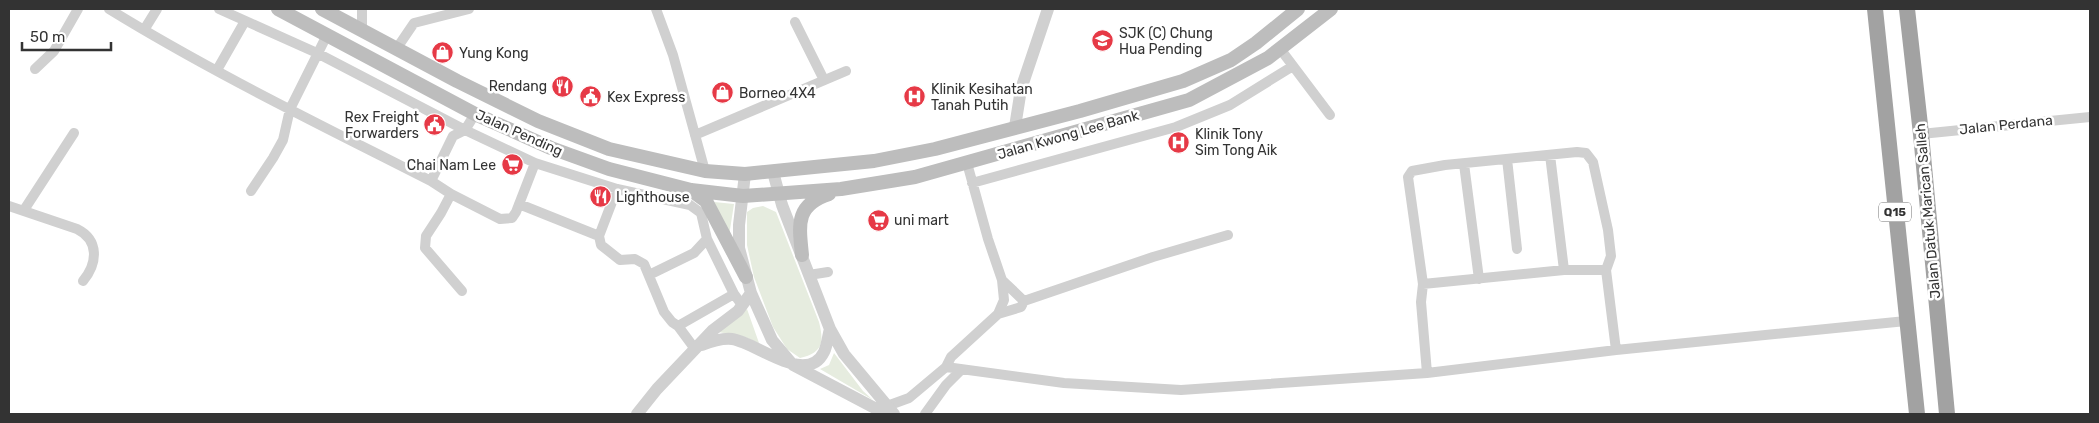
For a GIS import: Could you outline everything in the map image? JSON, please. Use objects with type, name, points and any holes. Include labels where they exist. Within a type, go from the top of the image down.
[{"type":"highway","name":"Q15","points":[[1875,9],[1917,414]]},
{"type":"highway","name":"Jalan Datuk Marican Salleh","points":[[1907,9],[1921,134],[1947,414]]},
{"type":"main road","name":"Jalan Pending","points":[[278,9],[475,114],[552,148],[630,174],[690,190],[743,196],[779,193]]},
{"type":"main road","name":"Jalan Pending","points":[[322,9],[457,81],[538,121],[609,149],[705,172],[745,174],[774,172]]},
{"type":"main road","name":"Jalan Kwong Lee Bank","points":[[774,172],[874,162],[935,149],[1080,111],[1183,81],[1231,60],[1256,43],[1298,9]]},
{"type":"main road","name":"Jalan Kwong Lee Bank","points":[[779,193],[841,189],[914,178],[1189,100],[1242,73],[1281,50],[1331,9]]},
{"type":"main road","points":[[802,255],[799,225],[805,209],[811,202],[841,189]]},
{"type":"main road","points":[[690,190],[706,201],[746,277]]},
{"type":"street","points":[[35,69],[54,51],[78,9]]},
{"type":"street","points":[[109,9],[217,70],[500,219],[512,218],[540,165],[552,148]]},
{"type":"street","points":[[144,30],[158,9]]},
{"type":"street","points":[[219,9],[318,53],[465,130],[540,165],[617,189],[690,205],[700,213],[707,239],[734,294],[742,305]]},
{"type":"street","points":[[362,9],[362,29]]},
{"type":"street","points":[[397,48],[414,23],[469,9]]},
{"type":"street","points":[[656,9],[673,56],[705,172]]},
{"type":"street","points":[[1015,127],[1021,89],[1048,9]]},
{"type":"street","points":[[217,70],[245,21]]},
{"type":"street","points":[[795,22],[824,80]]},
{"type":"street","points":[[250,191],[283,140],[290,109],[327,35]]},
{"type":"street","points":[[1281,50],[1330,115]]},
{"type":"street","points":[[972,183],[1176,127],[1230,106],[1293,66]]},
{"type":"street","points":[[695,135],[846,71]]},
{"type":"street","points":[[431,181],[453,136],[465,130],[475,114]]},
{"type":"street","name":"Jalan Perdana","points":[[1921,134],[2090,117]]},
{"type":"street","points":[[24,210],[74,133]]},
{"type":"street","points":[[1427,373],[1421,302],[1423,284],[1408,177],[1410,172],[1437,166],[1577,152],[1586,154],[1593,162],[1608,230],[1611,256],[1606,270],[1616,350]]},
{"type":"street","points":[[1550,155],[1564,270]]},
{"type":"street","points":[[1507,159],[1517,248]]},
{"type":"street","points":[[889,412],[946,367],[952,357],[998,314],[1004,300],[1002,280],[988,239],[967,163]]},
{"type":"street","points":[[1464,164],[1479,279]]},
{"type":"street","points":[[774,172],[779,193],[830,329],[844,354],[889,412]]},
{"type":"street","points":[[628,191],[630,174]]},
{"type":"street","points":[[745,174],[739,225],[739,248],[746,277],[772,340],[793,365]]},
{"type":"street","points":[[617,189],[600,236],[601,245],[620,260],[636,259],[644,264],[664,312],[696,348]]},
{"type":"street","points":[[451,194],[442,213],[426,236],[425,248],[462,291]]},
{"type":"street","points":[[519,204],[600,236]]},
{"type":"street","points":[[9,206],[87,234],[94,245],[91,271],[83,281]]},
{"type":"street","points":[[998,314],[1021,307],[1024,301],[1145,259],[1228,235]]},
{"type":"street","points":[[649,276],[694,253],[707,239]]},
{"type":"street","points":[[1423,284],[1564,270],[1606,270]]},
{"type":"street","points":[[809,275],[828,272]]},
{"type":"street","points":[[1002,280],[1024,301]]},
{"type":"street","points":[[637,414],[657,388],[713,330],[738,310],[751,293]]},
{"type":"street","points":[[678,326],[734,294]]},
{"type":"street","points":[[946,367],[1064,383],[1172,390],[1427,373],[1616,350],[1906,321]]},
{"type":"street","points":[[793,365],[808,364],[818,360],[824,352],[830,329]]},
{"type":"street","points":[[696,348],[715,340],[734,339],[793,365],[889,412]]},
{"type":"street","points":[[925,414],[946,385],[961,370]]},
{"type":"shaded area","points":[[714,202],[734,204],[729,236]]},
{"type":"shaded area","points":[[763,206],[776,212],[819,322],[820,346],[808,356],[800,358],[787,349],[773,327],[754,277],[747,245],[747,212],[753,208]]},
{"type":"shaded area","points":[[747,309],[759,343],[742,336],[718,332]]},
{"type":"shaded area","points":[[834,353],[863,391],[873,400],[820,369],[829,365]]},
{"type":"place","name":"SJK (C) Chung Hua Pending","points":[[1103,41]]},
{"type":"place","name":"Yung Kong","points":[[443,53]]},
{"type":"place","name":"Rendang","points":[[563,86]]},
{"type":"place","name":"Borneo 4X4","points":[[723,93]]},
{"type":"place","name":"Kex Express","points":[[591,97]]},
{"type":"place","name":"Klinik Kesihatan Tanah Putih","points":[[915,97]]},
{"type":"place","name":"Rex Freight Forwarders","points":[[435,125]]},
{"type":"place","name":"Klinik Tony Sim Tong Aik","points":[[1179,142]]},
{"type":"place","name":"Chai Nam Lee","points":[[512,165]]},
{"type":"place","name":"Lighthouse","points":[[600,197]]},
{"type":"place","name":"uni mart","points":[[878,220]]}]
